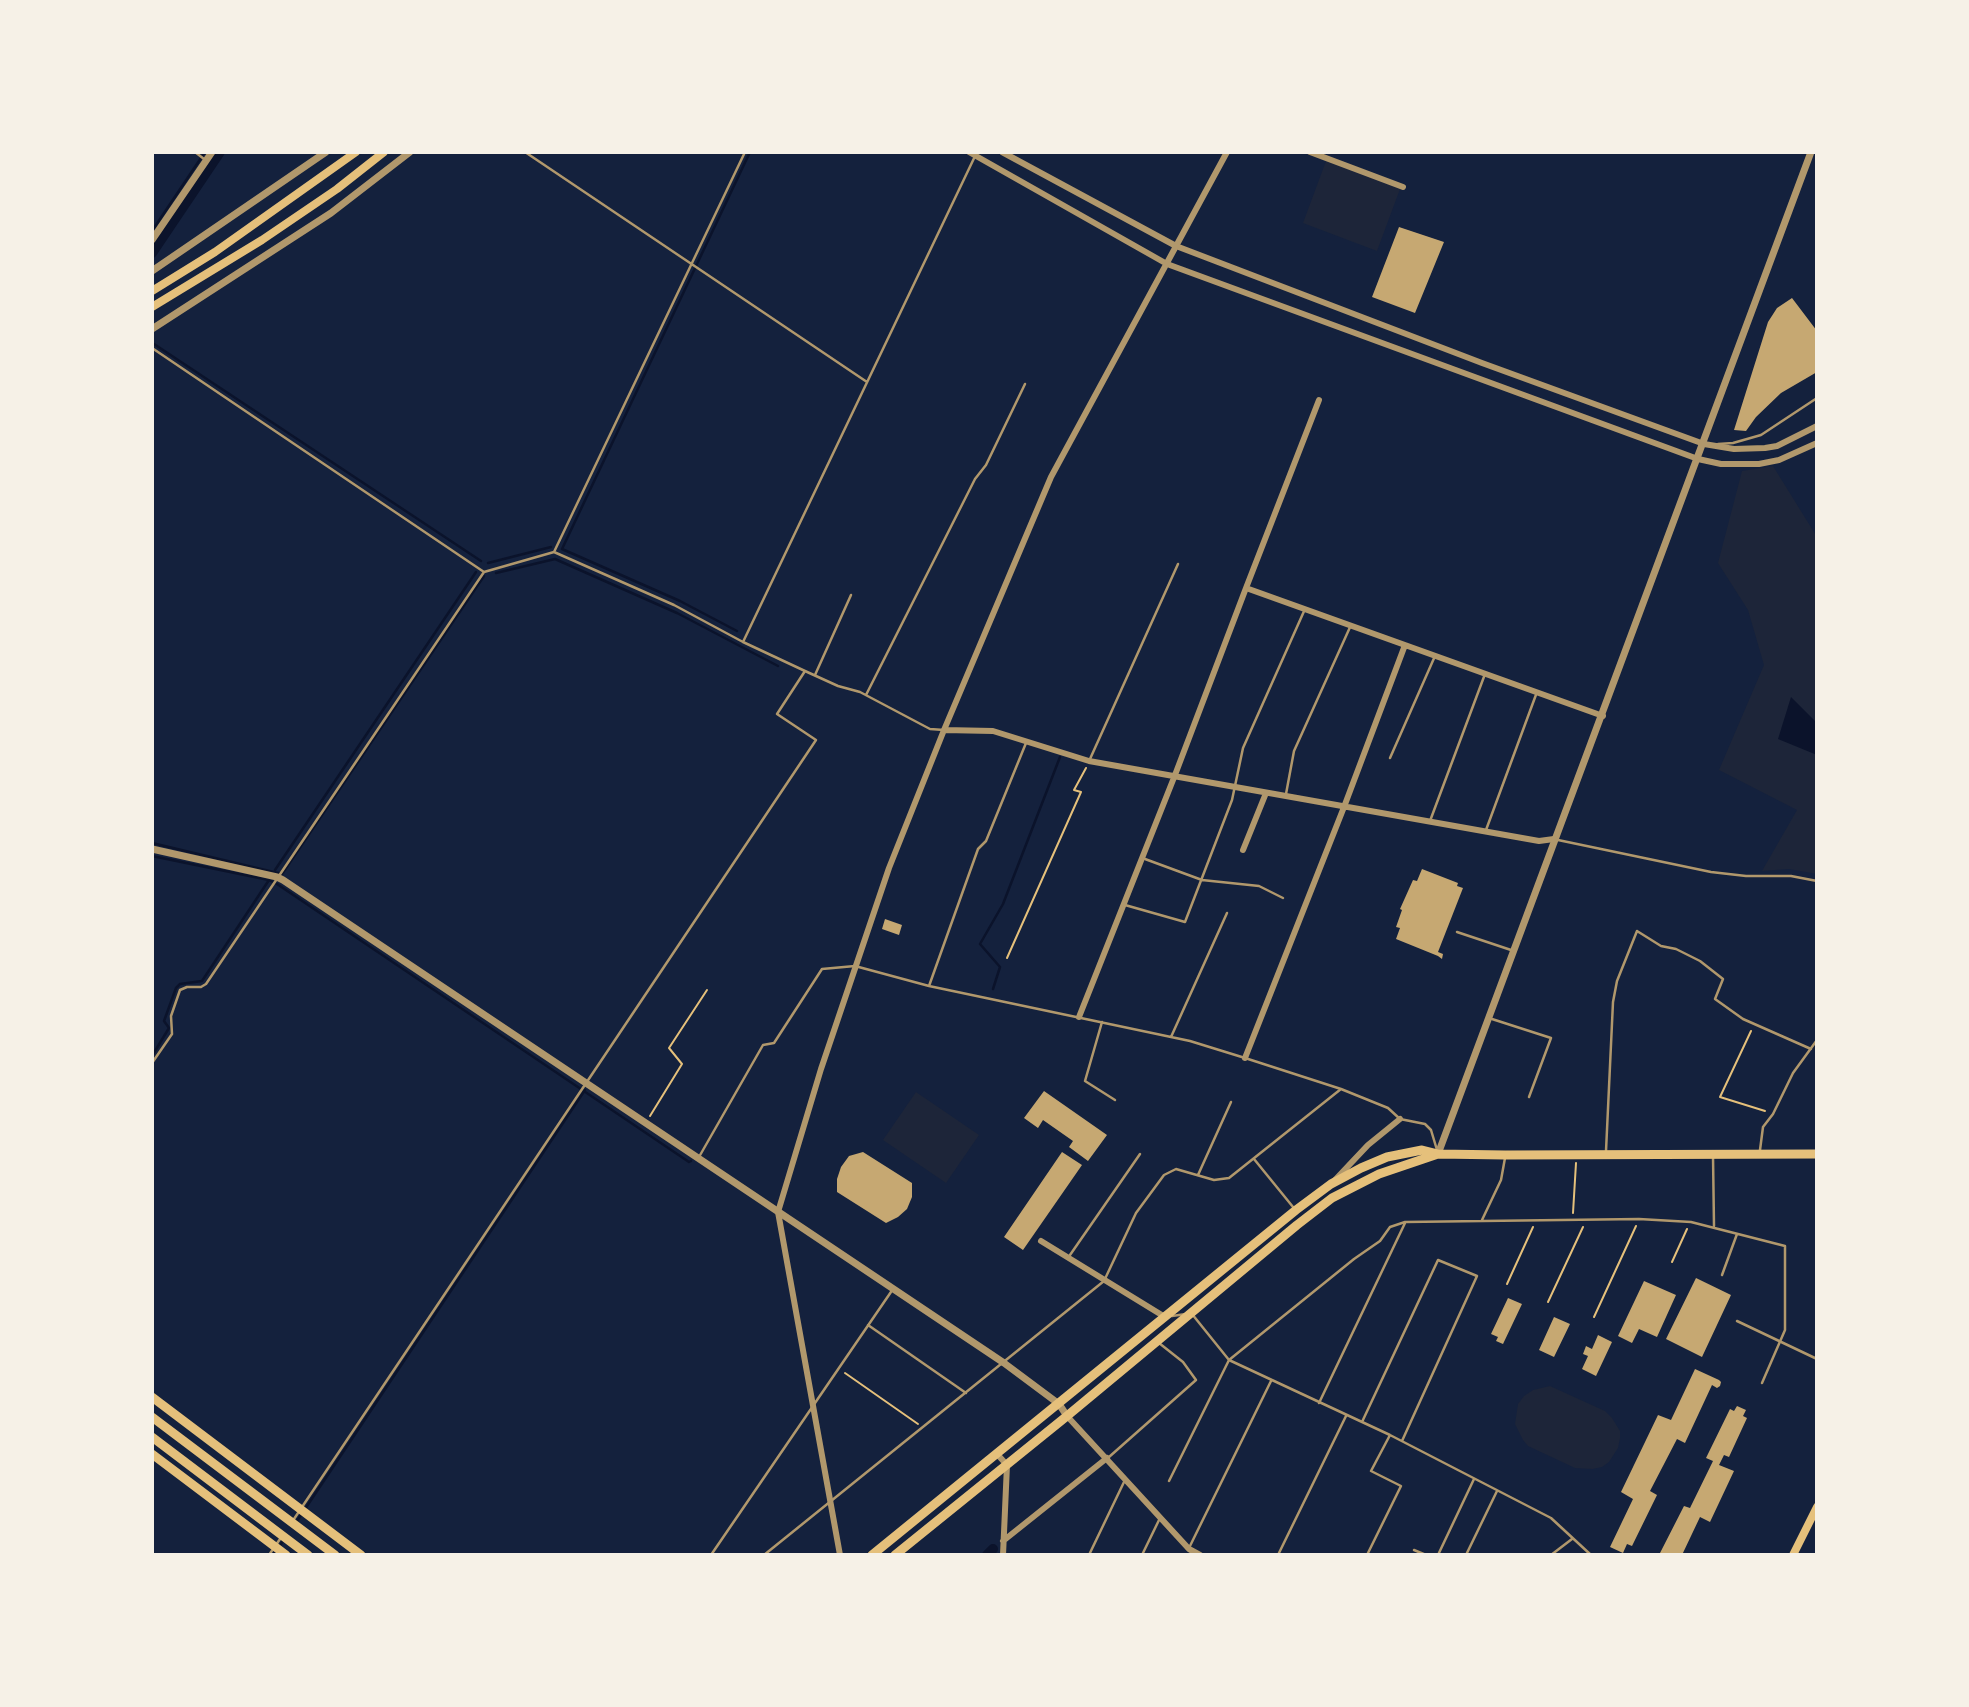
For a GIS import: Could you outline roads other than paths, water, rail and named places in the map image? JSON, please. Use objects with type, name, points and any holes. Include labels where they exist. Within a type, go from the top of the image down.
[{"type":"main road","points":[[152,290],[215,251],[356,152]]},
{"type":"main road","points":[[152,307],[262,240],[337,189],[384,152]]},
{"type":"main road","points":[[872,1555],[1296,1210],[1331,1184],[1360,1168],[1387,1157],[1422,1150],[1438,1154],[1505,1155],[1817,1154]]},
{"type":"main road","points":[[895,1555],[1332,1198],[1379,1174],[1438,1154]]},
{"type":"main road","points":[[152,1397],[361,1555]]},
{"type":"main road","points":[[152,1417],[335,1555]]},
{"type":"main road","points":[[152,1437],[308,1555]]},
{"type":"main road","points":[[152,1454],[272,1551],[286,1555]]},
{"type":"main road","points":[[1793,1555],[1817,1507]]},
{"type":"street","points":[[152,240],[212,152]]},
{"type":"street","points":[[154,268],[326,152]]},
{"type":"street","points":[[152,329],[320,221],[410,152]]},
{"type":"street","points":[[1002,152],[1176,246],[1482,363],[1704,444],[1734,449],[1765,448],[1788,441],[1817,426]]},
{"type":"street","points":[[840,1555],[778,1212],[797,1141],[909,813],[1051,477],[1227,152]]},
{"type":"street","points":[[1310,152],[1403,187]]},
{"type":"street","points":[[1438,1154],[1811,152]]},
{"type":"street","points":[[974,154],[1167,264],[1698,458],[1721,464],[1759,464],[1779,460],[1817,443]]},
{"type":"street","points":[[1079,1017],[1319,400]]},
{"type":"street","points":[[1246,588],[1603,716]]},
{"type":"street","points":[[1245,1058],[1405,645]]},
{"type":"street","points":[[944,730],[993,732],[1089,761],[1539,841],[1554,839]]},
{"type":"street","points":[[1243,850],[1266,793]]},
{"type":"street","points":[[152,849],[277,877],[893,1288],[1004,1363],[1059,1404],[1160,1518],[1189,1549],[1199,1554]]},
{"type":"street","points":[[1331,1184],[1368,1145],[1400,1119]]},
{"type":"street","points":[[1041,1241],[1165,1317]]},
{"type":"street","points":[[997,1454],[1007,1465],[1003,1555]]},
{"type":"street","points":[[1003,1541],[1107,1458]]},
{"type":"lane","points":[[195,152],[207,160]]},
{"type":"lane","points":[[525,152],[867,382]]},
{"type":"lane","points":[[554,552],[745,152]]},
{"type":"lane","points":[[743,642],[974,154]]},
{"type":"lane","points":[[152,348],[484,572]]},
{"type":"lane","points":[[866,695],[1025,384]]},
{"type":"lane","points":[[1704,444],[1733,443],[1761,435],[1817,398]]},
{"type":"lane","points":[[152,1063],[172,1034],[171,1016],[180,990],[206,984],[484,572],[554,552],[674,605],[743,642],[806,671],[866,695],[930,729],[944,730]]},
{"type":"lane","points":[[1089,761],[1178,564]]},
{"type":"lane","points":[[815,675],[851,594]]},
{"type":"lane","points":[[1124,905],[1185,922],[1233,800],[1243,748],[1305,609]]},
{"type":"lane","points":[[1285,796],[1294,751],[1351,625]]},
{"type":"lane","points":[[1390,758],[1435,656]]},
{"type":"lane","points":[[272,1551],[816,740],[777,714],[806,671]]},
{"type":"lane","points":[[1430,821],[1485,674]]},
{"type":"lane","points":[[1485,831],[1537,692]]},
{"type":"lane","points":[[929,986],[978,849],[986,841],[1026,743]]},
{"type":"lane","points":[[1554,839],[1711,872],[1746,876],[1791,876],[1817,881]]},
{"type":"lane","points":[[1142,858],[1202,880],[1259,886],[1283,898]]},
{"type":"lane","points":[[1171,1038],[1227,912]]},
{"type":"lane","points":[[1606,1155],[1613,1002],[1617,981],[1637,931],[1661,946],[1676,949],[1700,961],[1723,979],[1714,999],[1743,1018],[1811,1049]]},
{"type":"lane","points":[[1457,932],[1514,951]]},
{"type":"lane","points":[[699,1159],[763,1045],[774,1043],[822,969],[855,967],[929,986],[1190,1041],[1245,1058],[1341,1089],[1388,1108],[1400,1119],[1425,1124],[1431,1130],[1438,1154]]},
{"type":"lane","points":[[1489,1018],[1551,1038],[1529,1097]]},
{"type":"lane","points":[[1102,1022],[1085,1081],[1115,1100]]},
{"type":"lane","points":[[1760,1155],[1763,1127],[1773,1114],[1793,1073],[1817,1040]]},
{"type":"lane","points":[[764,1555],[1104,1281],[1136,1213],[1164,1175],[1176,1169],[1214,1180],[1229,1178],[1341,1089]]},
{"type":"lane","points":[[1198,1175],[1231,1102]]},
{"type":"lane","points":[[1068,1258],[1140,1154]]},
{"type":"lane","points":[[1482,1221],[1501,1180],[1505,1155]]},
{"type":"lane","points":[[1713,1156],[1714,1226]]},
{"type":"lane","points":[[1254,1158],[1296,1210]]},
{"type":"lane","points":[[1169,1481],[1229,1360],[1380,1241],[1390,1227],[1405,1222],[1639,1219],[1691,1222],[1785,1246],[1785,1330],[1762,1383]]},
{"type":"lane","points":[[1319,1403],[1405,1222]]},
{"type":"lane","points":[[1722,1275],[1737,1234]]},
{"type":"lane","points":[[1362,1422],[1438,1261],[1477,1276],[1402,1441]]},
{"type":"lane","points":[[711,1555],[893,1288]]},
{"type":"lane","points":[[1107,1458],[1196,1380],[1183,1362],[1157,1341],[1165,1317],[1191,1313],[1229,1360],[1390,1435],[1550,1518],[1591,1555]]},
{"type":"lane","points":[[1737,1321],[1817,1359]]},
{"type":"lane","points":[[867,1325],[966,1393]]},
{"type":"lane","points":[[1189,1549],[1271,1381]]},
{"type":"lane","points":[[1278,1555],[1346,1415]]},
{"type":"lane","points":[[1367,1555],[1401,1486],[1371,1471],[1390,1435]]},
{"type":"lane","points":[[1089,1555],[1125,1479]]},
{"type":"lane","points":[[1438,1555],[1474,1479]]},
{"type":"lane","points":[[1466,1555],[1497,1491]]},
{"type":"lane","points":[[1142,1555],[1160,1518]]},
{"type":"lane","points":[[1550,1555],[1572,1539]]},
{"type":"lane","points":[[1414,1550],[1426,1555]]},
{"type":"waterway","points":[[152,231],[205,152]]},
{"type":"waterway","points":[[152,253],[220,152]]},
{"type":"waterway","points":[[737,631],[680,601],[562,549],[750,152]]},
{"type":"waterway","points":[[154,344],[481,561]]},
{"type":"waterway","points":[[488,563],[551,547]]},
{"type":"waterway","points":[[496,573],[555,559],[677,613],[778,666]]},
{"type":"waterway","points":[[275,870],[476,572]]},
{"type":"waterway","points":[[152,843],[282,874],[484,576]]},
{"type":"waterway","points":[[993,989],[1000,967],[980,944],[1003,904],[1060,757]]},
{"type":"waterway","points":[[152,856],[269,880],[277,884],[691,1161]]},
{"type":"waterway","points":[[152,1056],[169,1028],[164,1021],[176,988],[180,984],[202,981],[269,880]]},
{"type":"waterway","points":[[297,1521],[585,1090]]},
{"type":"waterway","points":[[273,1555],[283,1541]]},
{"type":"waterway","points":[[987,1555],[993,1549]]}]
